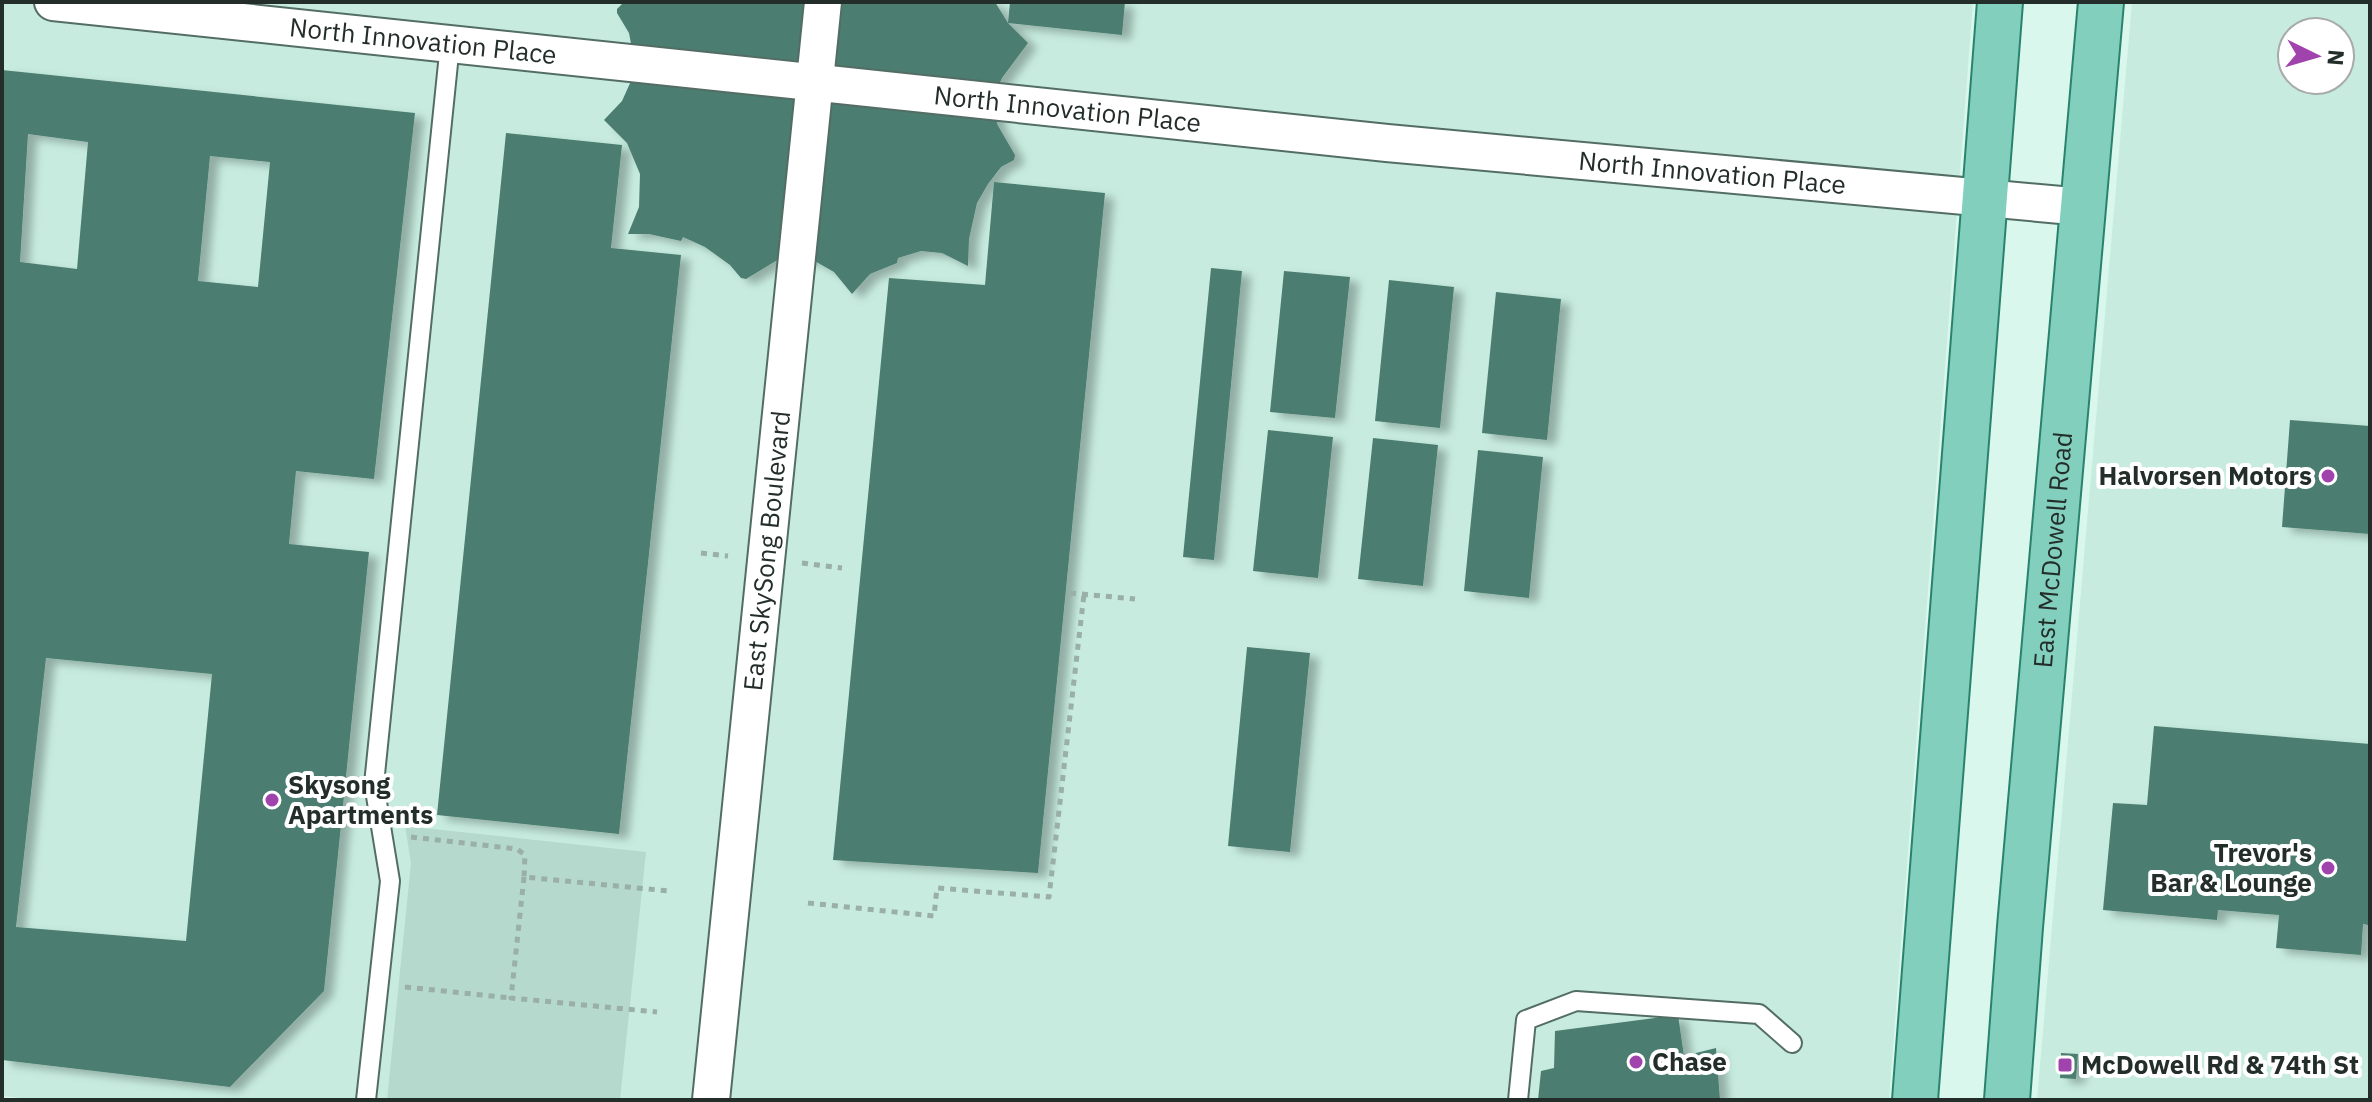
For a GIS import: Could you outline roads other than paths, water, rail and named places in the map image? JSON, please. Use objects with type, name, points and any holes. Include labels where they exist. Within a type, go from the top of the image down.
[{"type":"main road","points":[[1915,1100],[2000,2]]},
{"type":"main road","name":"East McDowell Road","points":[[2007,1100],[2101,2]]},
{"type":"street","name":"North Innovation Place","points":[[53,2],[1387,143],[2083,207]]},
{"type":"street","name":"East SkySong Boulevard","points":[[711,1100],[823,2]]},
{"type":"lane","points":[[366,1100],[390,881],[374,784],[450,44]]},
{"type":"lane","points":[[1518,1100],[1526,1020],[1576,1001],[1759,1014],[1792,1043]]},
{"type":"place","name":"Halvorsen Motors","points":[[2328,476]]},
{"type":"place","name":"Skysong Apartments","points":[[272,800]]},
{"type":"place","name":"Trevor's Bar & Lounge","points":[[2328,868]]},
{"type":"place","name":"Chase","points":[[1636,1062]]},
{"type":"place","name":"McDowell Rd & 74th St","points":[[2065,1065]]}]
